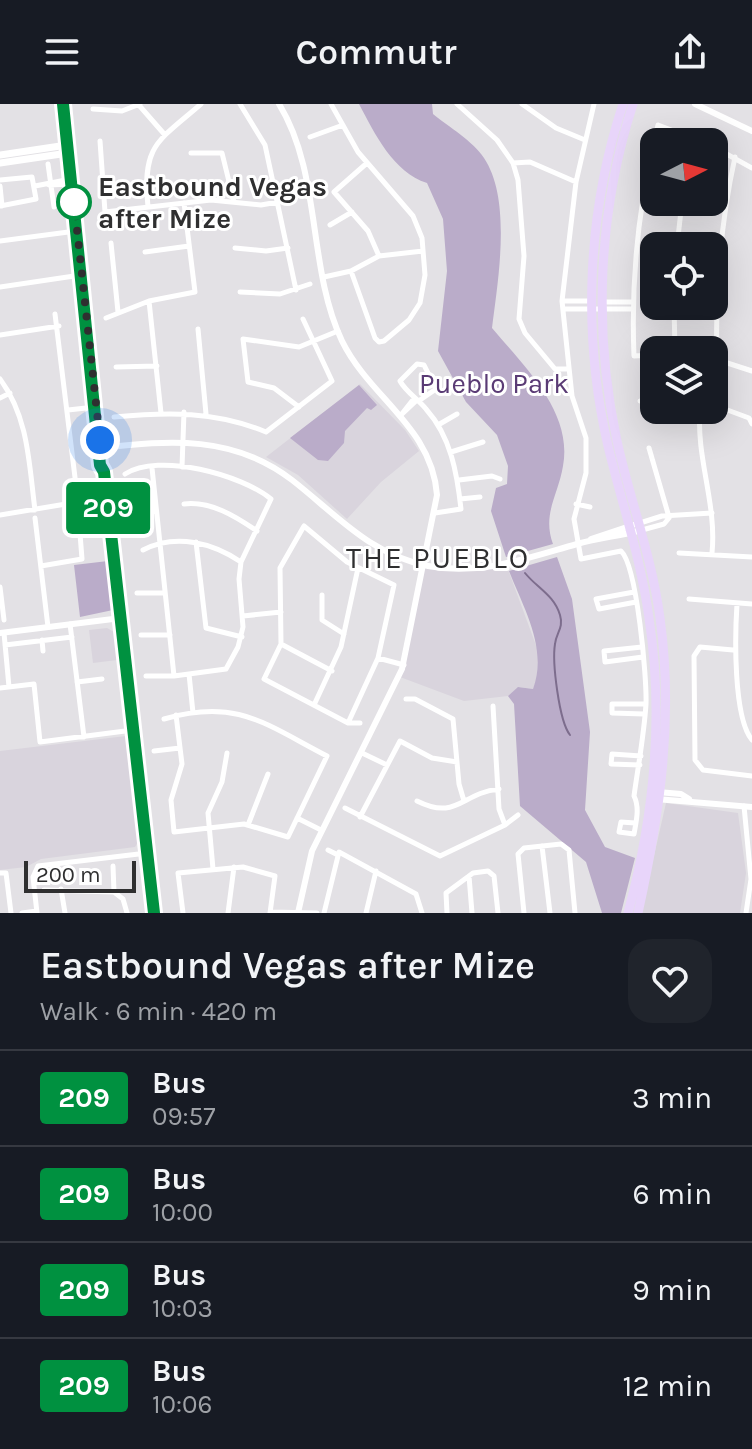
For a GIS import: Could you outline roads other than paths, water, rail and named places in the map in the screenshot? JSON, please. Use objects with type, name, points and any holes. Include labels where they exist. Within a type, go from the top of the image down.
[{"type":"main road","points":[[63,104],[101,448],[106,457],[104,472],[154,913]]},
{"type":"main road","points":[[623,104],[598,208],[598,396],[660,616],[666,670],[657,795],[638,913]]},
{"type":"main road","points":[[597,305],[613,179],[633,104]]},
{"type":"main road","points":[[0,155],[68,149]]},
{"type":"main road","points":[[0,163],[68,149]]},
{"type":"main road","points":[[628,913],[657,795]]},
{"type":"street","points":[[93,109],[122,111],[139,104],[165,135]]},
{"type":"street","points":[[148,207],[145,176],[150,153],[165,135],[201,104]]},
{"type":"street","points":[[279,104],[297,144],[338,331],[361,372],[416,433],[429,458],[436,488],[435,513],[404,665],[321,830],[305,873],[298,913]]},
{"type":"street","points":[[331,104],[367,163],[413,216],[423,251],[425,275],[420,303],[409,320],[379,342],[351,271]]},
{"type":"street","points":[[457,104],[497,140],[513,163],[518,180],[524,256],[519,319],[525,333],[555,369],[569,369]]},
{"type":"street","points":[[522,104],[556,128],[585,140]]},
{"type":"street","points":[[594,104],[576,182],[562,301],[573,402],[586,438],[586,473],[576,504],[581,559],[616,550],[627,558],[636,602],[646,704],[635,793],[635,823],[634,834],[619,832],[621,822],[635,823]]},
{"type":"street","points":[[695,104],[752,131]]},
{"type":"street","points":[[242,105],[265,145],[296,290]]},
{"type":"street","points":[[310,137],[343,125]]},
{"type":"street","points":[[100,141],[105,212],[184,203],[278,202]]},
{"type":"street","points":[[191,153],[222,153],[234,202]]},
{"type":"street","points":[[728,154],[752,168]]},
{"type":"street","points":[[716,336],[715,286],[721,220],[735,157]]},
{"type":"street","points":[[513,163],[530,162],[576,182]]},
{"type":"street","points":[[367,163],[334,192],[368,231],[379,256]]},
{"type":"street","points":[[48,164],[54,207]]},
{"type":"street","points":[[33,177],[35,201],[1,206],[0,183],[33,177]]},
{"type":"street","points":[[35,186],[71,182]]},
{"type":"street","points":[[106,318],[149,301],[195,292],[184,203]]},
{"type":"street","points":[[640,207],[632,306],[634,356],[640,356]]},
{"type":"street","points":[[330,225],[352,212]]},
{"type":"street","points":[[0,241],[77,231]]},
{"type":"street","points":[[111,243],[118,312]]},
{"type":"street","points":[[145,252],[189,246]]},
{"type":"street","points":[[235,248],[266,251],[288,248]]},
{"type":"street","points":[[324,277],[351,271],[379,256],[423,251]]},
{"type":"street","points":[[0,287],[82,275]]},
{"type":"street","points":[[240,292],[268,295],[310,284]]},
{"type":"street","points":[[149,301],[161,413]]},
{"type":"street","points":[[562,301],[632,306]]},
{"type":"street","points":[[563,309],[597,305]]},
{"type":"street","points":[[0,515],[78,502],[59,326],[55,314]]},
{"type":"street","points":[[114,417],[184,412],[206,414],[266,432],[332,381],[303,319]]},
{"type":"street","points":[[0,335],[59,326]]},
{"type":"street","points":[[198,329],[206,414]]},
{"type":"street","points":[[299,407],[274,388],[248,382],[243,339],[284,347],[312,342],[338,331]]},
{"type":"street","points":[[728,363],[752,371]]},
{"type":"street","points":[[401,415],[417,400],[436,389],[422,364],[400,381],[417,400],[438,425],[451,452],[459,480],[460,511],[435,513]]},
{"type":"street","points":[[116,367],[157,366]]},
{"type":"street","points":[[0,379],[10,393],[26,434],[35,510]]},
{"type":"street","points":[[0,398],[10,393]]},
{"type":"street","points":[[68,410],[97,407]]},
{"type":"street","points":[[728,410],[749,418],[752,424]]},
{"type":"street","points":[[182,467],[184,412]]},
{"type":"street","points":[[438,425],[457,414]]},
{"type":"street","points":[[699,424],[712,513],[712,553]]},
{"type":"street","points":[[101,448],[183,441],[229,448],[264,462],[295,482],[363,540],[425,565],[459,569],[497,566],[636,528],[664,524],[669,518],[712,513]]},
{"type":"street","points":[[451,452],[483,442]]},
{"type":"street","points":[[649,448],[669,518]]},
{"type":"street","points":[[125,474],[152,468],[182,467],[233,477],[271,499],[241,562],[242,637],[226,669],[174,676],[146,676]]},
{"type":"street","points":[[152,468],[174,676]]},
{"type":"street","points":[[459,480],[492,476],[500,479]]},
{"type":"street","points":[[460,499],[480,497]]},
{"type":"street","points":[[184,504],[200,504],[229,513],[257,531]]},
{"type":"street","points":[[576,504],[590,507]]},
{"type":"street","points":[[129,516],[156,511]]},
{"type":"street","points":[[35,518],[48,627]]},
{"type":"street","points":[[41,566],[82,559],[79,521]]},
{"type":"street","points":[[348,723],[378,658],[394,585],[358,568],[304,526],[280,568],[281,644],[264,679],[348,723],[360,723]]},
{"type":"street","points":[[143,550],[160,545],[196,542],[211,545],[241,562]]},
{"type":"street","points":[[196,542],[206,628],[242,637]]},
{"type":"street","points":[[679,553],[752,557]]},
{"type":"street","points":[[314,705],[332,671],[344,634],[358,568]]},
{"type":"street","points":[[0,587],[4,620]]},
{"type":"street","points":[[634,592],[596,599],[599,609],[636,602]]},
{"type":"street","points":[[137,593],[165,593]]},
{"type":"street","points":[[322,595],[322,620],[344,634]]},
{"type":"street","points":[[689,599],[752,604]]},
{"type":"street","points":[[737,604],[733,650],[742,719],[752,740]]},
{"type":"street","points":[[243,616],[281,612]]},
{"type":"street","points":[[9,687],[2,633],[121,618]]},
{"type":"street","points":[[70,624],[84,737]]},
{"type":"street","points":[[141,635],[170,635]]},
{"type":"street","points":[[5,645],[72,637]]},
{"type":"street","points":[[42,640],[43,651]]},
{"type":"street","points":[[281,644],[332,671]]},
{"type":"street","points":[[642,647],[604,651],[605,662],[643,657]]},
{"type":"street","points":[[733,650],[697,649],[694,656],[697,767],[752,776]]},
{"type":"street","points":[[378,658],[404,665]]},
{"type":"street","points":[[189,674],[193,713]]},
{"type":"street","points":[[77,682],[102,679]]},
{"type":"street","points":[[0,688],[34,684],[40,742],[133,730]]},
{"type":"street","points":[[406,699],[415,699],[453,719],[464,801]]},
{"type":"street","points":[[644,714],[612,713],[612,704],[646,704]]},
{"type":"street","points":[[493,706],[500,815],[505,825]]},
{"type":"street","points":[[164,719],[176,715],[222,710],[246,714],[327,756],[288,837],[248,825],[174,832],[171,800],[181,769],[176,715]]},
{"type":"street","points":[[360,817],[400,741],[432,758],[457,762]]},
{"type":"street","points":[[154,751],[180,748]]},
{"type":"street","points":[[213,869],[208,813],[222,782],[227,753]]},
{"type":"street","points":[[362,753],[387,765]]},
{"type":"street","points":[[640,765],[611,764],[612,754],[641,756]]},
{"type":"street","points":[[248,825],[268,774]]},
{"type":"street","points":[[417,801],[438,810],[499,789]]},
{"type":"street","points":[[635,793],[748,806],[751,878],[746,913]]},
{"type":"street","points":[[345,808],[440,856],[505,825],[518,815]]},
{"type":"street","points":[[297,818],[321,830]]},
{"type":"street","points":[[542,846],[550,913]]},
{"type":"street","points":[[524,913],[520,851],[542,846],[566,846],[575,913]]},
{"type":"street","points":[[328,850],[338,855]]},
{"type":"street","points":[[338,855],[339,852],[376,871],[419,897],[422,913]]},
{"type":"street","points":[[22,913],[37,912],[33,877],[36,869],[43,864],[147,853]]},
{"type":"street","points":[[324,913],[338,855]]},
{"type":"street","points":[[113,866],[114,892]]},
{"type":"street","points":[[228,913],[234,867]]},
{"type":"street","points":[[183,913],[178,873],[234,867],[275,876],[270,912],[317,913]]},
{"type":"street","points":[[366,913],[376,871]]},
{"type":"street","points":[[3,873],[11,913]]},
{"type":"street","points":[[447,913],[446,893],[469,876],[492,873],[498,913]]},
{"type":"street","points":[[469,876],[472,913]]},
{"type":"street","points":[[61,889],[65,913]]},
{"type":"street","points":[[44,890],[114,892],[123,899],[127,913]]},
{"type":"waterway","points":[[525,573],[549,597],[560,615],[554,653],[560,705],[570,735]]},
{"type":"place","name":"Eastbound Vegas after Mize","points":[[74,202]]},
{"type":"district","name":"THE PUEBLO","points":[[438,558]]},
{"type":"park label","name":"Pueblo Park","points":[[494,383]]}]
